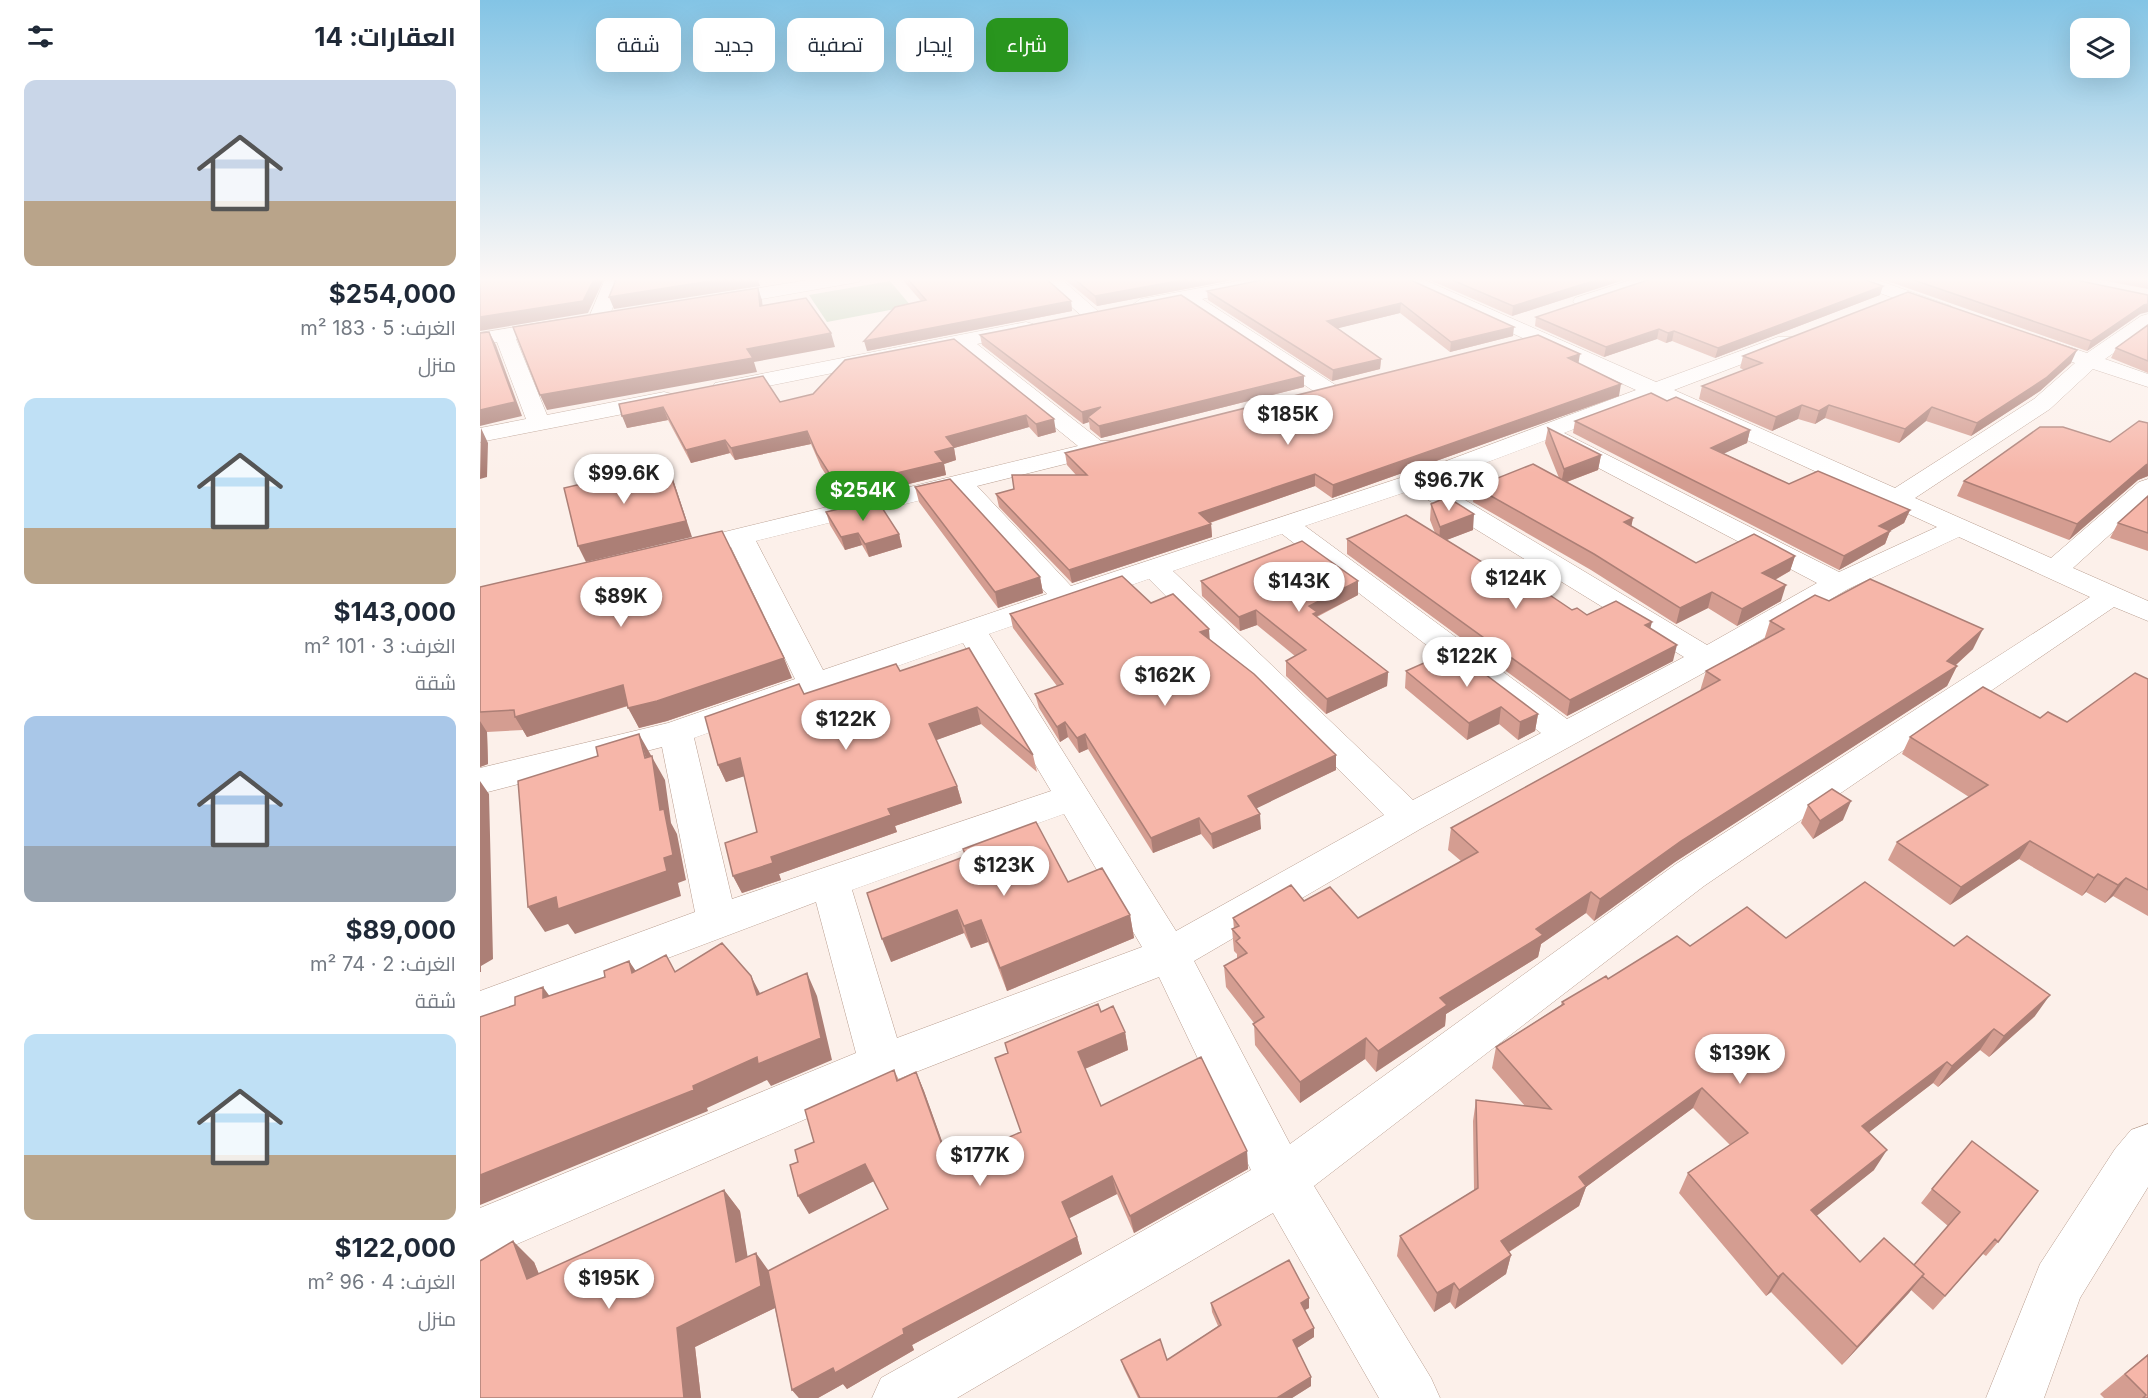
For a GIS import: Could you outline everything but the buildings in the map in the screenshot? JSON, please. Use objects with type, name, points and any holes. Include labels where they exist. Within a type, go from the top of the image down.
[{"type":"street","points":[[507,342],[539,423]]},
{"type":"street","points":[[704,392],[961,342]]},
{"type":"street","points":[[962,342],[1096,449]]},
{"type":"street","points":[[1263,342],[1340,388],[1296,399]]},
{"type":"street","points":[[1546,342],[2129,604]]},
{"type":"street","points":[[480,781],[676,732],[1066,597],[1415,481],[1782,342]]},
{"type":"street","points":[[2035,342],[2148,381]]},
{"type":"street","points":[[1896,499],[2042,404],[2089,361],[2116,342]]},
{"type":"street","points":[[480,435],[680,396]]},
{"type":"street","points":[[1548,432],[1838,583]]},
{"type":"street","points":[[661,556],[1129,441]]},
{"type":"street","points":[[1415,481],[1707,658]]},
{"type":"street","points":[[959,482],[1066,597]]},
{"type":"street","points":[[2054,570],[2148,487]]},
{"type":"street","points":[[1285,524],[1565,734]]},
{"type":"street","points":[[480,1234],[882,1064],[1169,955],[1409,818],[1707,658],[1838,583],[1959,527]]},
{"type":"street","points":[[740,537],[814,684]]},
{"type":"street","points":[[1154,568],[1409,818]]},
{"type":"street","points":[[901,1398],[1282,1180],[1690,875],[2129,604]]},
{"type":"street","points":[[970,630],[1169,955],[1282,1180],[1411,1398]]},
{"type":"street","points":[[676,732],[717,921]]},
{"type":"street","points":[[480,1010],[717,921],[1071,798]]},
{"type":"street","points":[[830,881],[882,1064]]},
{"type":"street","points":[[2014,1398],[2059,1283],[2143,1164]]}]
